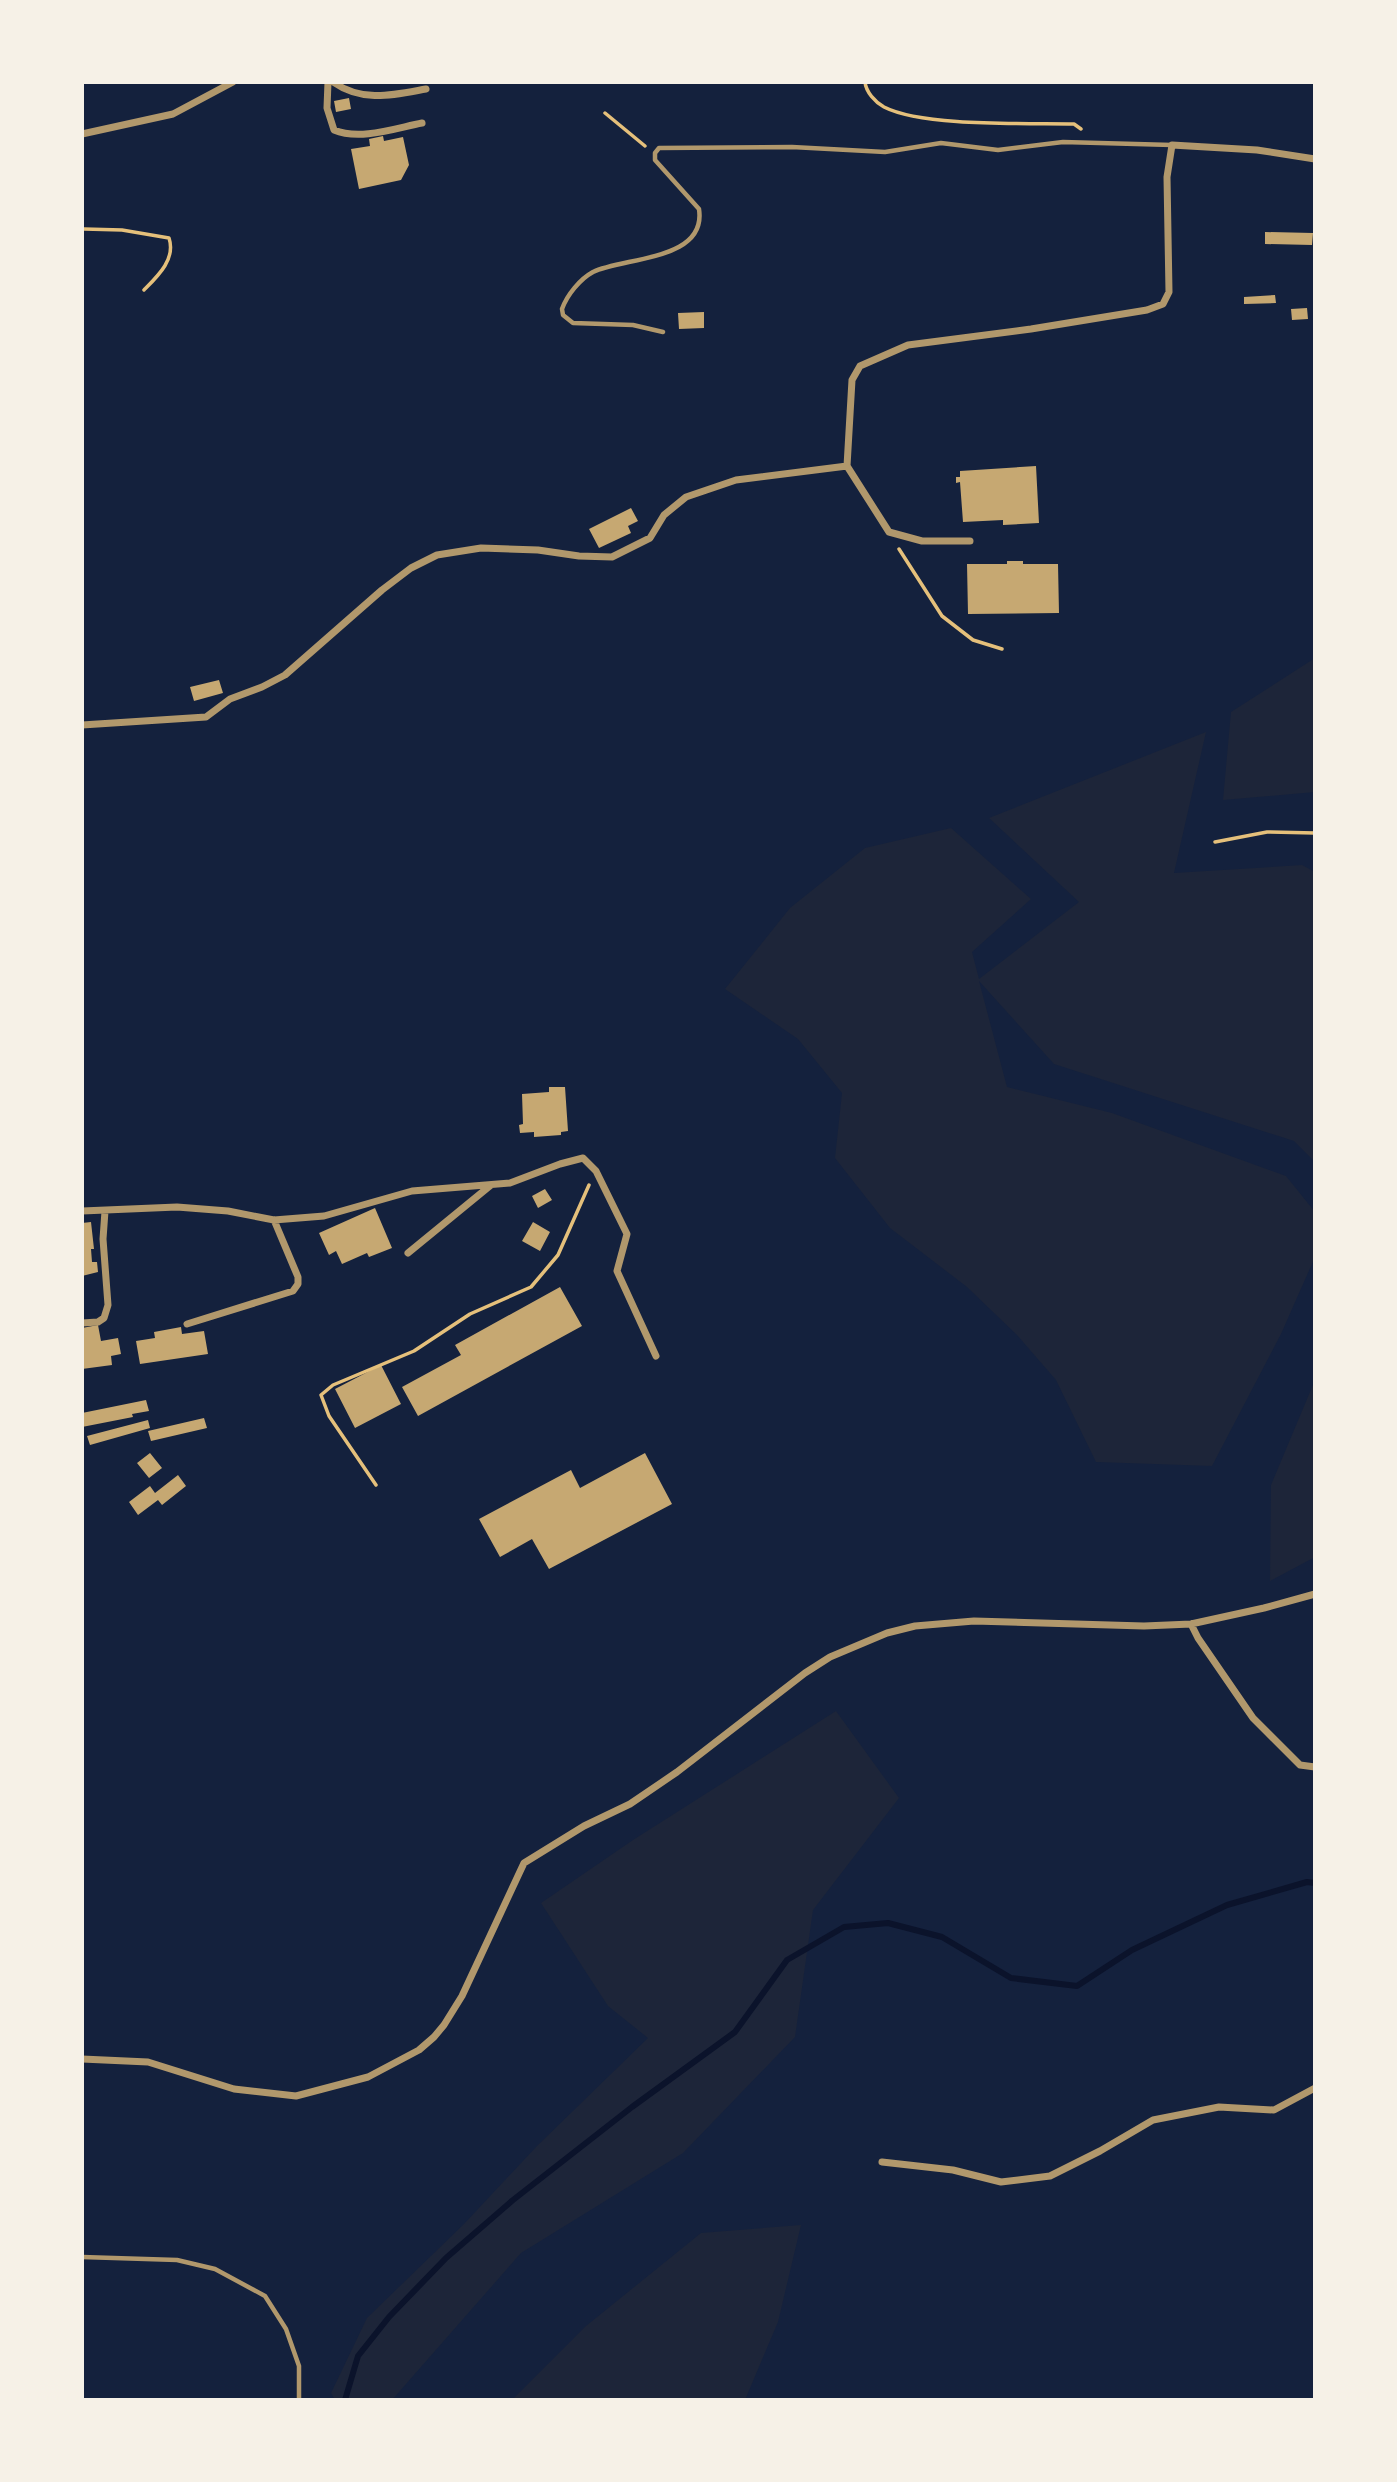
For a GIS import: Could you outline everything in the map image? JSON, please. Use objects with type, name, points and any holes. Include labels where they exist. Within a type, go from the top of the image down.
[{"type":"street","points":[[82,134],[173,114],[233,82]]},
{"type":"street","points":[[422,123],[345,135],[334,130],[327,108],[331,82],[356,95],[382,97],[426,89]]},
{"type":"street","points":[[970,541],[922,541],[889,532],[847,466],[852,380],[860,366],[908,345],[1031,329],[1147,310],[1163,304],[1169,292],[1167,177],[1172,145],[1257,150],[1315,159]]},
{"type":"street","points":[[82,725],[206,717],[230,699],[285,676],[382,590],[411,568],[437,555],[481,548],[612,557],[650,538],[664,515],[686,497],[736,480],[847,466]]},
{"type":"street","points":[[82,1211],[177,1207],[228,1211],[274,1220],[324,1216],[412,1191],[510,1183],[583,1158],[596,1171],[627,1234],[617,1271],[656,1356]]},
{"type":"street","points":[[408,1253],[492,1185]]},
{"type":"street","points":[[82,1323],[98,1322],[104,1318],[108,1305],[103,1239],[105,1211]]},
{"type":"street","points":[[187,1324],[293,1291],[299,1276],[274,1220]]},
{"type":"street","points":[[82,2059],[148,2062],[234,2089],[296,2096],[368,2077],[419,2050],[444,2025],[462,1996],[524,1863],[584,1826],[630,1804],[830,1657],[887,1633],[942,1623],[1010,1621],[1144,1626],[1191,1623],[1315,1594]]},
{"type":"street","points":[[1191,1623],[1253,1718],[1300,1765],[1315,1767]]},
{"type":"street","points":[[882,2162],[953,2171],[1001,2182],[1050,2176],[1153,2120],[1219,2107],[1274,2110],[1315,2088]]},
{"type":"lane","points":[[663,332],[603,322],[573,323],[562,315],[562,309],[580,282],[594,272],[660,256],[676,248],[697,230],[701,219],[699,209],[655,160],[655,153],[659,148],[792,147],[885,152],[941,143],[998,150],[1052,142],[1172,145]]},
{"type":"lane","points":[[82,2258],[177,2260],[215,2269],[265,2296],[286,2329],[299,2366],[299,2400]]},
{"type":"path","points":[[865,82],[866,90],[882,107],[901,113],[932,118],[1074,124],[1087,134],[1091,142]]},
{"type":"path","points":[[605,113],[655,153]]},
{"type":"path","points":[[83,228],[169,237],[172,246],[165,268],[144,290]]},
{"type":"path","points":[[889,532],[942,616],[973,640],[1002,649]]},
{"type":"path","points":[[1215,842],[1267,832],[1315,833]]},
{"type":"path","points":[[376,1485],[329,1416],[321,1395],[333,1385],[414,1351],[470,1314],[531,1287],[558,1255],[596,1171]]},
{"type":"shaded area","points":[[1315,658],[1315,792],[1223,800],[1231,712]]},
{"type":"shaded area","points":[[1206,732],[1174,873],[1302,865],[1315,872],[1315,1162],[1294,1141],[1054,1064],[979,981],[1007,1087],[1112,1113],[1286,1176],[1315,1212],[1315,1257],[1281,1334],[1212,1466],[1096,1462],[1056,1380],[1017,1335],[967,1287],[890,1228],[835,1158],[842,1093],[798,1039],[725,989],[790,908],[865,848],[951,828],[1031,899],[972,952],[979,979],[1079,902],[989,818]]},
{"type":"shaded area","points":[[1315,1380],[1315,1557],[1270,1581],[1271,1485]]},
{"type":"shaded area","points":[[836,1711],[899,1798],[813,1910],[795,2037],[683,2153],[521,2253],[392,2400],[335,2400],[331,2393],[367,2318],[648,2038],[608,2006],[541,1903],[633,1840]]},
{"type":"shaded area","points":[[801,2225],[778,2322],[745,2400],[512,2400],[586,2326],[701,2233]]},
{"type":"building","points":[[349,98],[351,109],[336,112],[334,101]]},
{"type":"building","points":[[383,136],[384,141],[403,137],[409,165],[401,180],[359,189],[351,149],[370,146],[369,139]]},
{"type":"building","points":[[1265,232],[1313,233],[1312,245],[1265,244]]},
{"type":"building","points":[[1275,295],[1276,303],[1244,304],[1244,297]]},
{"type":"building","points":[[1307,308],[1308,319],[1292,320],[1291,309]]},
{"type":"building","points":[[704,312],[704,328],[679,329],[678,313]]},
{"type":"building","points":[[1036,466],[1039,523],[1003,525],[1003,520],[963,522],[960,482],[956,483],[960,471]]},
{"type":"building","points":[[631,508],[638,521],[628,526],[631,533],[599,548],[589,529]]},
{"type":"building","points":[[1007,561],[1058,564],[1059,613],[968,614],[967,564],[1007,564]]},
{"type":"building","points":[[219,680],[223,693],[194,701],[190,687]]},
{"type":"building","points":[[549,1087],[565,1087],[568,1131],[561,1132],[561,1135],[534,1137],[534,1132],[520,1133],[519,1125],[523,1124],[522,1094],[549,1092]]},
{"type":"building","points":[[545,1189],[552,1200],[538,1208],[532,1196]]},
{"type":"building","points":[[375,1208],[392,1248],[369,1257],[367,1253],[342,1264],[336,1251],[329,1255],[319,1233]]},
{"type":"building","points":[[91,1222],[94,1249],[91,1249],[92,1262],[97,1262],[98,1272],[82,1276],[82,1223]]},
{"type":"building","points":[[533,1222],[550,1232],[540,1251],[522,1241]]},
{"type":"building","points":[[560,1287],[582,1326],[418,1416],[402,1387],[461,1355],[455,1345]]},
{"type":"building","points":[[98,1325],[101,1341],[118,1338],[121,1354],[111,1356],[112,1365],[82,1369],[82,1328]]},
{"type":"building","points":[[181,1327],[182,1334],[204,1331],[208,1354],[140,1364],[136,1341],[155,1338],[154,1332]]},
{"type":"building","points":[[381,1365],[401,1404],[355,1428],[335,1389]]},
{"type":"building","points":[[146,1400],[149,1411],[132,1414],[133,1417],[82,1427],[82,1413]]},
{"type":"building","points":[[204,1418],[207,1428],[151,1441],[148,1431]]},
{"type":"building","points":[[148,1420],[150,1428],[90,1445],[87,1436]]},
{"type":"building","points":[[150,1453],[162,1468],[149,1478],[137,1463]]},
{"type":"building","points":[[645,1453],[672,1504],[549,1569],[532,1539],[500,1557],[479,1519],[571,1470],[580,1488]]},
{"type":"building","points":[[178,1475],[186,1486],[162,1505],[158,1500],[138,1515],[129,1502],[150,1486],[155,1493]]},
{"type":"waterway","points":[[345,2400],[358,2356],[389,2317],[446,2258],[513,2200],[632,2107],[735,2032],[787,1960],[844,1927],[888,1923],[942,1937],[1011,1978],[1077,1986],[1132,1950],[1227,1905],[1307,1882],[1315,1883]]}]
